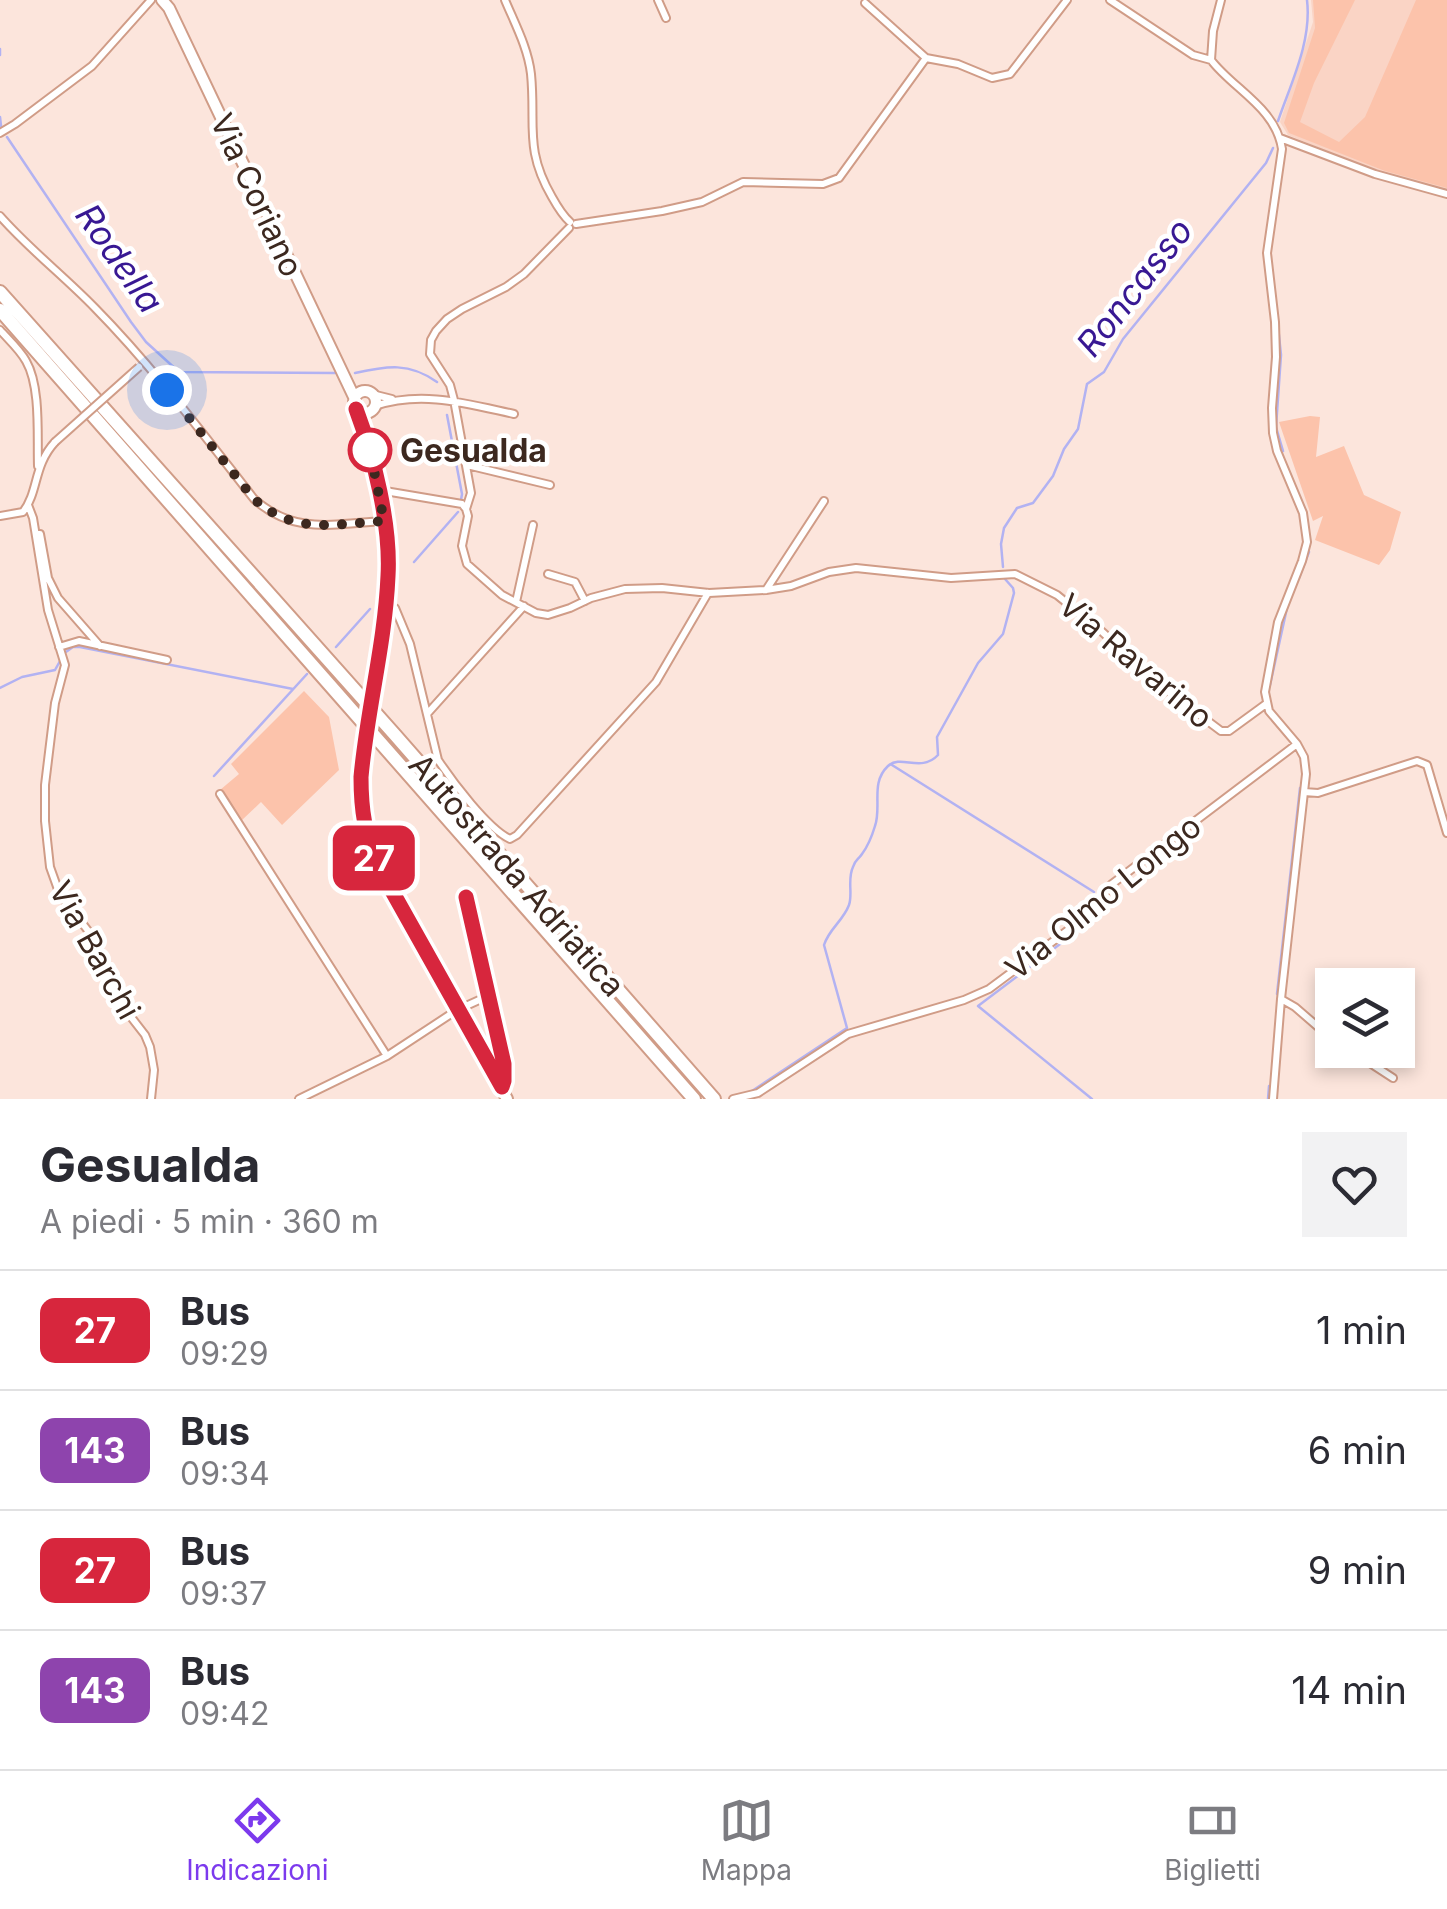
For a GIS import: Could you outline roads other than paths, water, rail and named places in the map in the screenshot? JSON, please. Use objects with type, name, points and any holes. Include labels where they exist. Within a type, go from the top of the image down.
[{"type":"highway","name":"Autostrada Adriatica","points":[[0,292],[714,1099]]},
{"type":"highway","name":"Autostrada Adriatica","points":[[0,310],[694,1099]]},
{"type":"main road","name":"Via Coriano","points":[[166,3],[346,382],[366,402]]},
{"type":"main road","points":[[366,402],[366,437],[379,490],[389,572],[363,753],[361,805],[366,836],[378,866],[507,1099]]},
{"type":"street","points":[[505,0],[531,72],[532,145],[538,174],[572,225]]},
{"type":"street","points":[[658,0],[666,18]]},
{"type":"street","points":[[865,2],[926,58],[958,64],[992,78],[1010,74],[1067,0]]},
{"type":"street","points":[[1110,0],[1193,55],[1210,60],[1250,96],[1280,138],[1282,149],[1267,253],[1276,340],[1273,433],[1304,513],[1307,542],[1278,622],[1265,692],[1266,704],[1304,757],[1306,774],[1280,999],[1273,1099]]},
{"type":"street","points":[[1210,60],[1221,0]]},
{"type":"street","points":[[0,133],[92,66],[148,1]]},
{"type":"street","points":[[520,604],[489,586],[467,564],[462,546],[470,493],[467,465],[450,385],[430,354],[436,331],[447,319],[524,274],[572,225],[702,202],[743,182],[823,184],[839,178],[926,58]]},
{"type":"street","points":[[1280,138],[1375,174],[1447,194]]},
{"type":"street","points":[[0,216],[93,305],[254,499],[270,513],[304,524],[384,521]]},
{"type":"street","points":[[0,330],[26,360],[31,373],[38,466]]},
{"type":"street","points":[[0,516],[23,512],[46,452],[142,364]]},
{"type":"street","points":[[366,402],[438,398],[514,414]]},
{"type":"street","points":[[467,465],[550,485]]},
{"type":"street","points":[[379,490],[453,502],[466,509]]},
{"type":"street","points":[[766,590],[824,501]]},
{"type":"street","name":"Via Barchi","points":[[28,505],[48,610],[65,665],[55,703],[45,785],[50,867],[60,895],[93,937],[117,999],[150,1046],[154,1070],[151,1099]]},
{"type":"street","points":[[426,715],[520,604],[534,525]]},
{"type":"street","points":[[36,534],[40,534],[48,578],[58,598],[100,646]]},
{"type":"street","name":"Via Ravarino","points":[[520,604],[548,615],[625,588],[708,593],[766,590],[856,568],[950,578],[1015,574],[1057,595],[1161,686],[1221,732],[1229,732],[1266,704]]},
{"type":"street","points":[[548,574],[575,582],[585,601]]},
{"type":"street","points":[[395,608],[410,644],[438,760],[504,837],[510,839],[656,682],[708,593]]},
{"type":"street","points":[[61,653],[79,642],[167,660]]},
{"type":"street","name":"Via Olmo Longo","points":[[733,1099],[758,1092],[848,1034],[964,1000],[988,989],[1094,910],[1112,884],[1297,744]]},
{"type":"street","points":[[1304,792],[1318,794],[1417,762],[1427,765],[1447,833]]},
{"type":"street","points":[[220,794],[387,1056]]},
{"type":"street","points":[[466,897],[504,1064],[502,1087]]},
{"type":"street","points":[[300,1099],[387,1056],[457,1010],[488,996]]},
{"type":"street","points":[[1280,999],[1315,1024]]},
{"type":"street","points":[[1377,1068],[1392,1078]]},
{"type":"waterway","name":"Roncasso","points":[[1278,121],[1303,46],[1307,0]]},
{"type":"waterway","name":"Rodella","points":[[0,49],[0,55]]},
{"type":"waterway","name":"Rodella","points":[[0,117],[1,126]]},
{"type":"waterway","name":"Rodella","points":[[7,137],[131,322],[146,342],[179,372],[335,373]]},
{"type":"waterway","name":"Roncasso","points":[[1003,567],[1004,528],[1017,508],[1033,503],[1053,476],[1078,429],[1087,384],[1104,372],[1123,339],[1266,163],[1273,148]]},
{"type":"waterway","name":"Roncasso","points":[[1273,279],[1281,355],[1276,427],[1283,451]]},
{"type":"waterway","name":"Rodella","points":[[355,373],[398,367],[417,371],[437,382]]},
{"type":"waterway","name":"Rodella","points":[[447,415],[461,500]]},
{"type":"waterway","name":"Rodella","points":[[414,562],[458,512]]},
{"type":"waterway","name":"Roncasso","points":[[1299,578],[1309,552]]},
{"type":"waterway","name":"Roncasso","points":[[752,1091],[847,1028],[824,945],[849,905],[851,872],[868,844],[877,818],[879,780],[893,763],[925,763],[938,755],[937,737],[978,663],[1003,634],[1014,593],[1005,579]]},
{"type":"waterway","name":"Roncasso","points":[[1270,685],[1287,608]]},
{"type":"waterway","name":"Rodella","points":[[336,647],[370,609]]},
{"type":"waterway","name":"Rodella","points":[[63,654],[80,647],[293,689]]},
{"type":"waterway","name":"Rodella","points":[[0,688],[22,677],[55,670],[60,661]]},
{"type":"waterway","name":"Rodella","points":[[214,776],[307,674]]},
{"type":"waterway","name":"Roncasso","points":[[892,765],[1094,892]]},
{"type":"waterway","name":"Roncasso","points":[[1277,994],[1300,788]]},
{"type":"waterway","name":"Roncasso","points":[[1092,1099],[978,1006],[1105,908]]},
{"type":"waterway","name":"Roncasso","points":[[1268,1099],[1269,1086]]},
{"type":"place","name":"Gesualda","points":[[370,450]]}]
